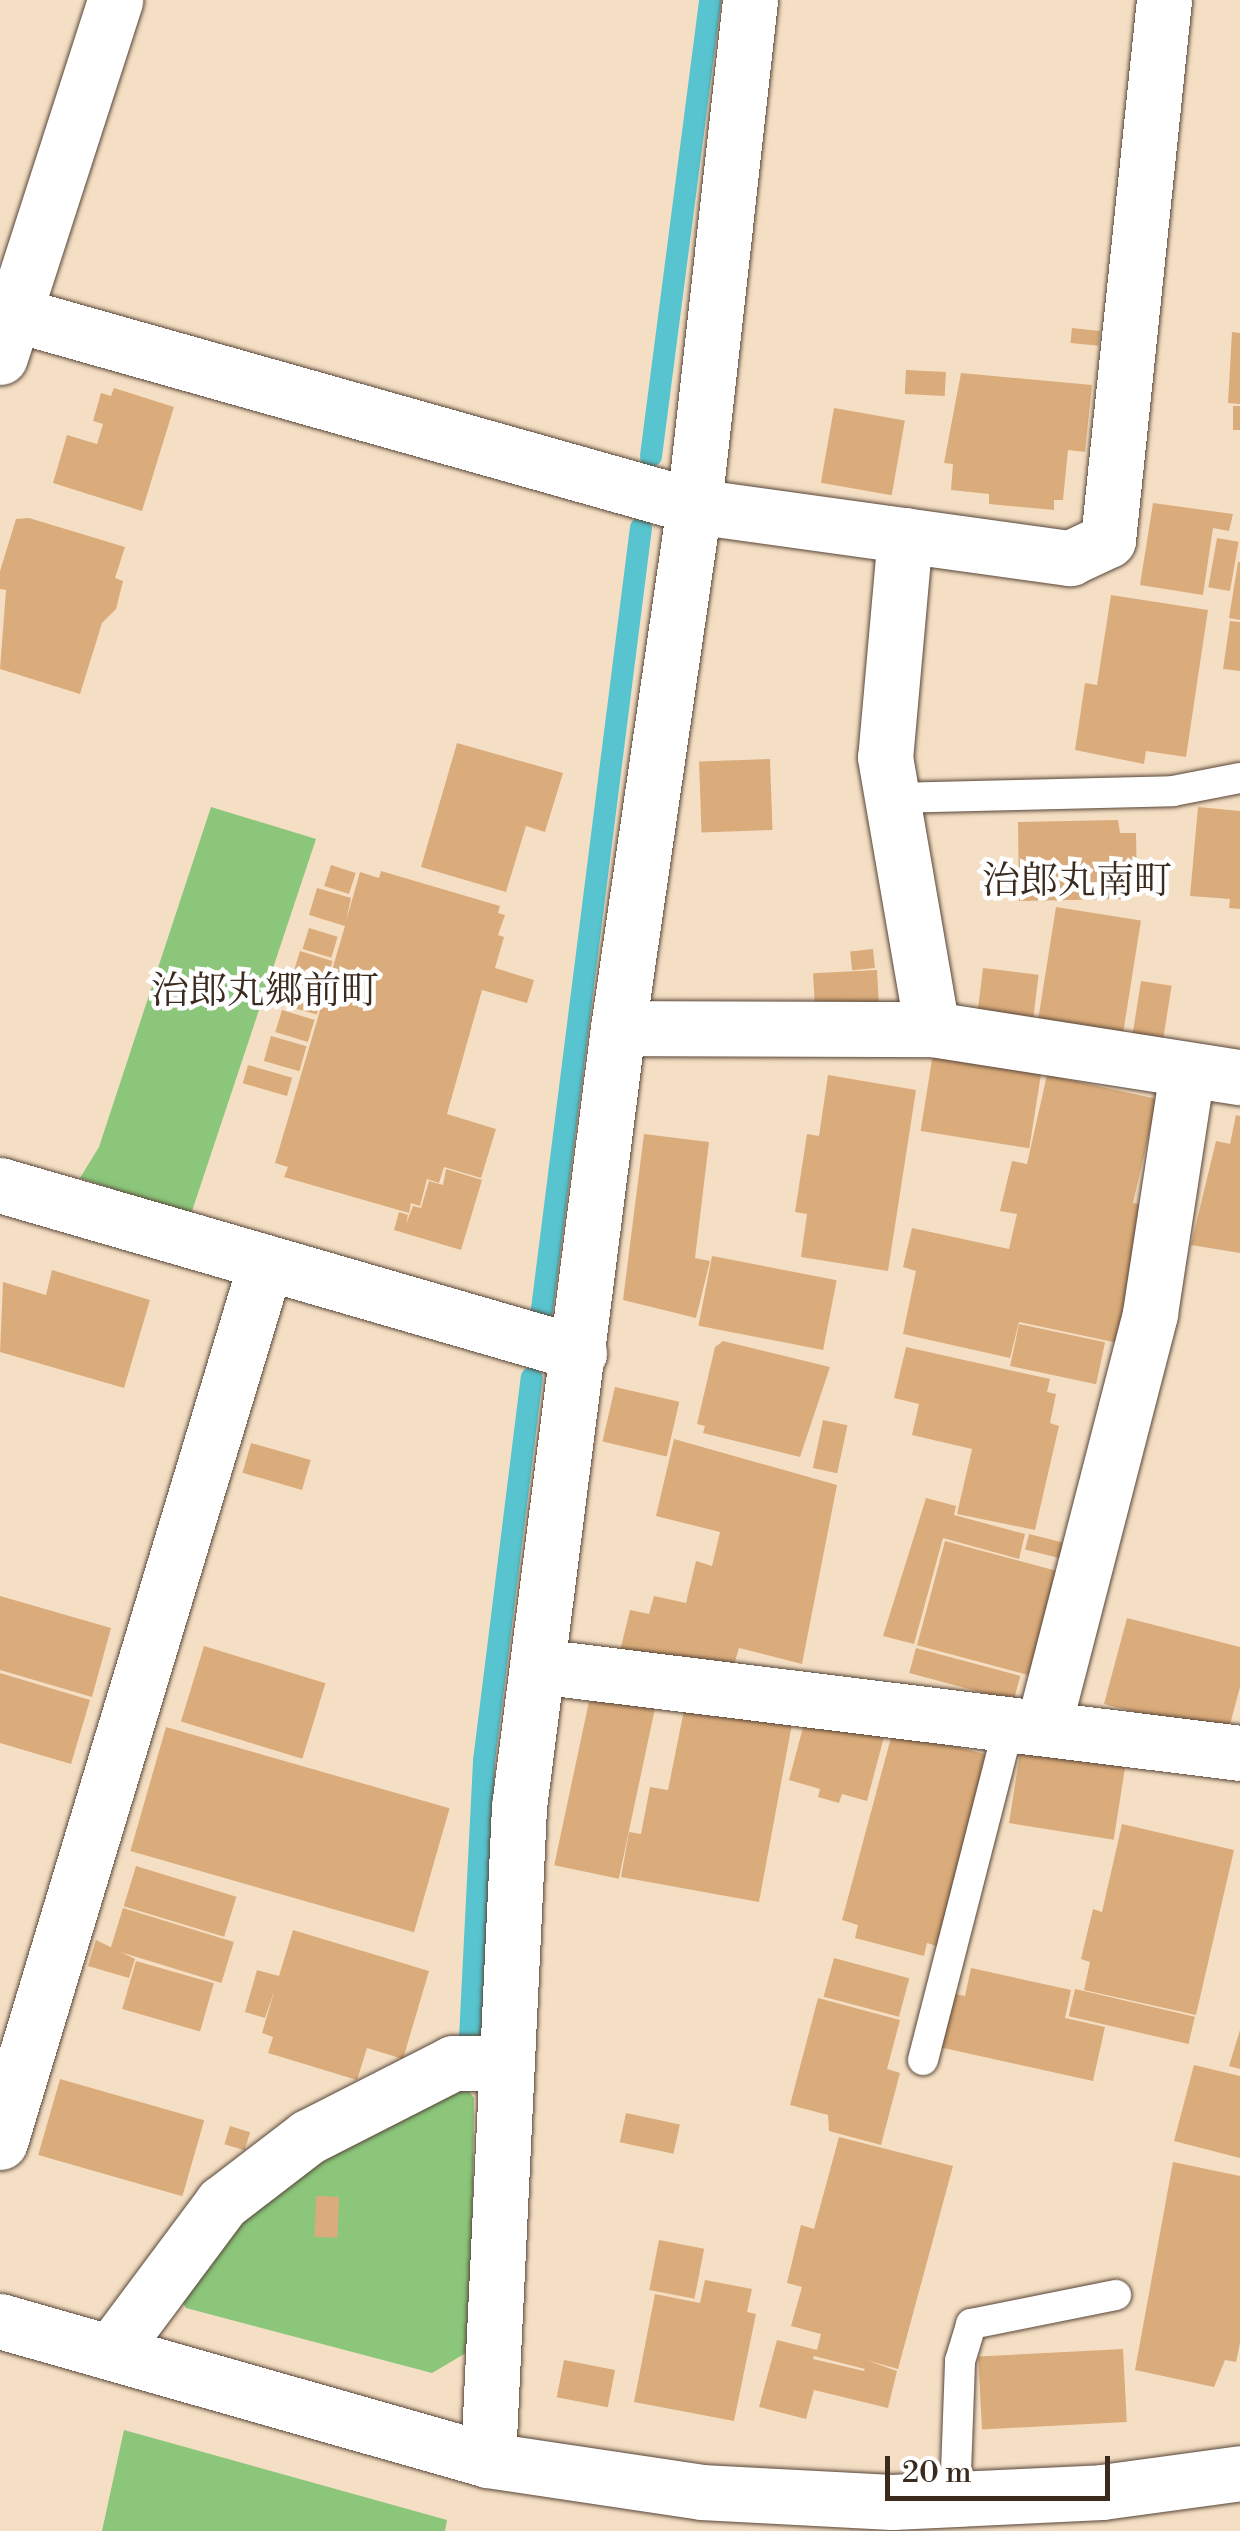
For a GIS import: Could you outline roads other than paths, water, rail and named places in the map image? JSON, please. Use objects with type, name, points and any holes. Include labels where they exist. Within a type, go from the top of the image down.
[{"type":"street","points":[[115,0],[7,336],[694,506],[1070,558],[1108,540],[1164,0]]},
{"type":"street","points":[[488,2460],[519,1808],[618,1028],[694,506],[750,0]]},
{"type":"street","points":[[906,535],[885,757],[932,1029]]},
{"type":"street","points":[[618,1028],[932,1029],[1240,1077]]},
{"type":"street","points":[[1027,1722],[1150,1314],[1187,1070]]},
{"type":"street","points":[[0,1185],[579,1353]]},
{"type":"street","points":[[0,2142],[266,1262]]},
{"type":"street","points":[[538,1666],[1027,1722],[1240,1752]]},
{"type":"street","points":[[111,2352],[222,2202],[308,2136],[453,2063],[506,2062]]},
{"type":"street","points":[[1,2329],[111,2352],[488,2460],[701,2492],[955,2498],[1102,2492],[1240,2473]]},
{"type":"lane","points":[[892,798],[1173,791],[1240,778]]},
{"type":"lane","points":[[923,2060],[1027,1722]]},
{"type":"lane","points":[[955,2498],[960,2361],[971,2324],[1116,2295]]},
{"type":"waterway","points":[[651,456],[710,0]]},
{"type":"waterway","points":[[542,1309],[641,528]]},
{"type":"waterway","points":[[470,2038],[484,1761],[532,1378]]},
{"type":"district","name":"治郎丸南町","points":[[1077,882]]},
{"type":"district","name":"治郎丸郷前町","points":[[265,992]]}]
